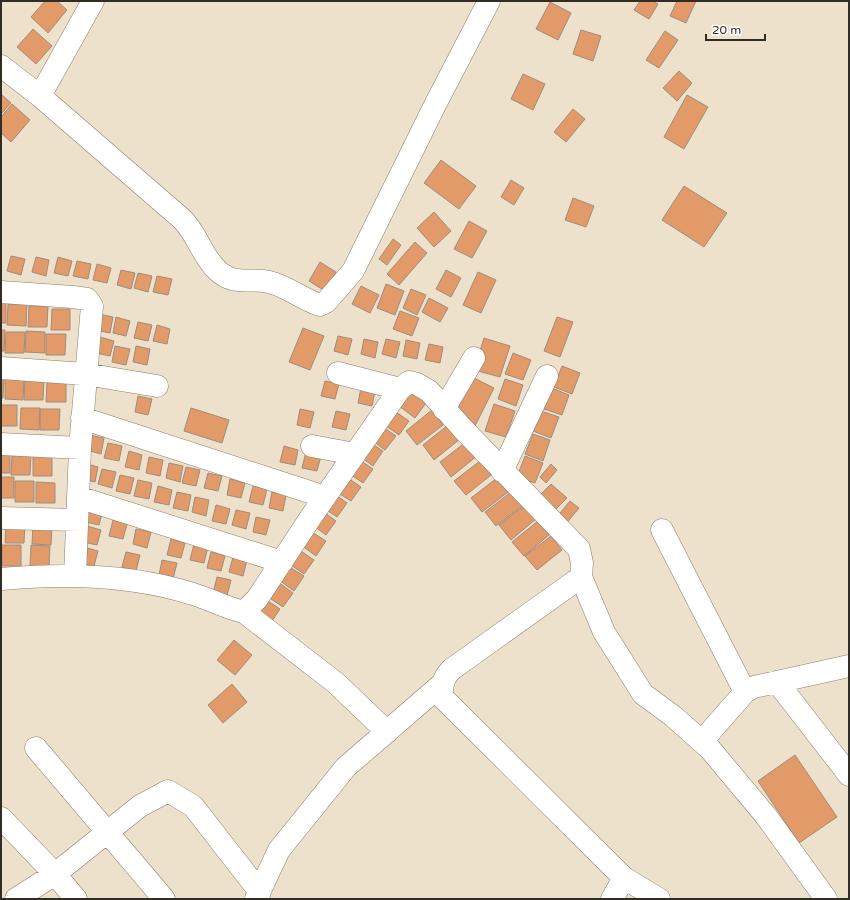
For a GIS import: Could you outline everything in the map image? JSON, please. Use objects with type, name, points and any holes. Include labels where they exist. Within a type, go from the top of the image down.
[{"type":"street","points":[[40,96],[93,1]]},
{"type":"street","points":[[1,66],[40,96],[182,219],[197,236],[209,261],[226,277],[235,281],[271,282],[320,305],[326,302],[353,271],[435,105],[489,1]]},
{"type":"street","points":[[1,292],[87,299],[92,306],[85,374],[80,448],[75,576]]},
{"type":"street","points":[[444,409],[474,358]]},
{"type":"street","points":[[1,368],[85,374],[157,386]]},
{"type":"street","points":[[338,373],[400,389]]},
{"type":"street","points":[[502,471],[547,376]]},
{"type":"street","points":[[244,612],[257,599],[324,497],[400,389],[409,382],[417,384],[429,391],[502,471],[579,549],[582,563],[581,576],[604,632],[643,694],[674,716],[702,741],[766,816],[826,899]]},
{"type":"street","points":[[82,418],[324,497]]},
{"type":"street","points":[[1,444],[80,448]]},
{"type":"street","points":[[312,446],[355,454]]},
{"type":"street","points":[[78,497],[282,562]]},
{"type":"street","points":[[1,518],[77,520]]},
{"type":"street","points":[[662,530],[745,692]]},
{"type":"street","points":[[1,579],[75,576],[113,577],[146,582],[193,594],[229,609],[244,612],[336,683],[387,732]]},
{"type":"street","points":[[581,576],[452,669],[445,676],[442,684],[442,697],[624,878],[647,896]]},
{"type":"street","points":[[702,741],[745,692],[754,687],[849,666]]},
{"type":"street","points":[[777,682],[849,775]]},
{"type":"street","points":[[16,899],[55,874],[140,806],[168,791],[193,806],[258,895],[279,850],[346,767],[442,684]]},
{"type":"street","points":[[36,748],[108,831],[164,899]]},
{"type":"street","points":[[1,818],[55,874],[76,899]]},
{"type":"street","points":[[612,899],[624,878]]},
{"type":"building","points":[[45,1],[57,1],[67,10],[48,33],[31,17]]},
{"type":"building","points":[[640,1],[652,1],[658,4],[649,19],[634,10]]},
{"type":"building","points":[[677,1],[696,1],[686,23],[670,16]]},
{"type":"building","points":[[550,2],[571,13],[558,40],[536,29]]},
{"type":"building","points":[[33,29],[52,46],[36,64],[17,47]]},
{"type":"building","points":[[581,30],[601,36],[593,61],[573,54]]},
{"type":"building","points":[[665,31],[678,40],[659,68],[646,60]]},
{"type":"building","points":[[679,71],[692,83],[677,101],[663,88]]},
{"type":"building","points":[[523,74],[545,84],[533,110],[511,99]]},
{"type":"building","points":[[1,94],[11,103],[1,114]]},
{"type":"building","points":[[687,95],[708,107],[684,149],[664,137]]},
{"type":"building","points":[[12,104],[30,120],[11,142],[1,133],[1,117]]},
{"type":"building","points":[[573,109],[585,119],[566,142],[554,132]]},
{"type":"building","points":[[441,160],[476,186],[459,209],[424,183]]},
{"type":"building","points":[[511,180],[524,188],[514,205],[501,197]]},
{"type":"building","points":[[684,186],[727,213],[704,247],[662,220]]},
{"type":"building","points":[[573,198],[594,206],[586,227],[565,220]]},
{"type":"building","points":[[434,212],[451,231],[434,247],[417,228]]},
{"type":"building","points":[[469,221],[487,231],[472,258],[454,249]]},
{"type":"building","points":[[393,239],[401,245],[387,265],[379,259]]},
{"type":"building","points":[[415,242],[427,253],[399,285],[387,274]]},
{"type":"building","points":[[11,256],[25,259],[21,275],[7,271]]},
{"type":"building","points":[[36,257],[49,260],[46,276],[32,272]]},
{"type":"building","points":[[58,257],[72,261],[68,276],[54,273]]},
{"type":"building","points":[[77,261],[91,264],[88,279],[73,276]]},
{"type":"building","points":[[320,262],[336,272],[325,291],[309,281]]},
{"type":"building","points":[[97,264],[111,268],[107,283],[93,280]]},
{"type":"building","points":[[121,270],[135,273],[131,289],[117,285]]},
{"type":"building","points":[[446,270],[461,278],[451,297],[436,289]]},
{"type":"building","points":[[478,272],[496,280],[481,313],[463,305]]},
{"type":"building","points":[[138,273],[152,276],[148,292],[134,288]]},
{"type":"building","points":[[157,276],[172,279],[168,295],[153,292]]},
{"type":"building","points":[[386,284],[404,291],[395,315],[377,308]]},
{"type":"building","points":[[361,286],[379,295],[370,313],[352,304]]},
{"type":"building","points":[[411,289],[426,295],[417,315],[403,308]]},
{"type":"building","points":[[429,298],[448,308],[440,322],[422,312]]},
{"type":"building","points":[[1,302],[6,302],[6,323],[1,323]]},
{"type":"building","points":[[8,304],[27,304],[26,326],[7,325]]},
{"type":"building","points":[[29,306],[48,306],[47,327],[28,327]]},
{"type":"building","points":[[52,309],[70,309],[70,330],[51,330]]},
{"type":"building","points":[[400,311],[419,318],[412,336],[393,329]]},
{"type":"building","points":[[99,314],[113,317],[110,333],[95,330]]},
{"type":"building","points":[[116,317],[130,321],[126,336],[113,333]]},
{"type":"building","points":[[557,317],[573,322],[560,357],[544,351]]},
{"type":"building","points":[[138,322],[152,325],[148,341],[134,338]]},
{"type":"building","points":[[157,325],[170,329],[167,344],[153,341]]},
{"type":"building","points":[[303,328],[324,336],[310,370],[289,362]]},
{"type":"building","points":[[1,330],[5,330],[4,351],[1,351]]},
{"type":"building","points":[[26,331],[45,332],[45,353],[25,352]]},
{"type":"building","points":[[6,332],[25,332],[24,353],[5,353]]},
{"type":"building","points":[[46,334],[66,334],[65,355],[46,355]]},
{"type":"building","points":[[338,336],[352,339],[348,355],[334,351]]},
{"type":"building","points":[[100,337],[114,341],[110,356],[96,353]]},
{"type":"building","points":[[484,338],[510,346],[500,377],[474,370]]},
{"type":"building","points":[[364,339],[378,342],[375,358],[361,354]]},
{"type":"building","points":[[386,339],[400,342],[396,358],[382,354]]},
{"type":"building","points":[[406,340],[420,343],[417,359],[403,356]]},
{"type":"building","points":[[429,344],[443,347],[440,363],[425,360]]},
{"type":"building","points":[[115,346],[130,349],[126,365],[112,362]]},
{"type":"building","points":[[136,346],[150,349],[147,365],[133,362]]},
{"type":"building","points":[[513,353],[531,360],[523,380],[505,374]]},
{"type":"building","points":[[562,366],[580,373],[572,394],[554,387]]},
{"type":"building","points":[[1,377],[4,377],[3,398],[1,398]]},
{"type":"building","points":[[472,377],[494,388],[474,428],[451,417]]},
{"type":"building","points":[[5,378],[24,379],[23,400],[5,399]]},
{"type":"building","points":[[25,379],[44,379],[43,400],[24,400]]},
{"type":"building","points":[[505,379],[523,385],[516,406],[498,399]]},
{"type":"building","points":[[47,381],[66,382],[66,402],[46,402]]},
{"type":"building","points":[[325,381],[339,384],[335,399],[321,396]]},
{"type":"building","points":[[407,386],[428,400],[415,418],[395,403]]},
{"type":"building","points":[[361,388],[375,391],[372,406],[358,403]]},
{"type":"building","points":[[552,388],[569,395],[562,415],[544,409]]},
{"type":"building","points":[[138,396],[152,399],[148,415],[135,412]]},
{"type":"building","points":[[494,404],[515,411],[506,437],[485,431]]},
{"type":"building","points":[[1,405],[17,405],[17,426],[1,426]]},
{"type":"building","points":[[21,408],[40,408],[39,430],[20,429]]},
{"type":"building","points":[[191,408],[229,420],[222,443],[184,431]]},
{"type":"building","points":[[40,409],[60,409],[59,430],[40,430]]},
{"type":"building","points":[[300,409],[314,412],[310,428],[297,425]]},
{"type":"building","points":[[393,410],[409,421],[399,435],[383,424]]},
{"type":"building","points":[[432,410],[443,425],[417,445],[406,431]]},
{"type":"building","points":[[336,411],[350,414],[346,430],[332,427]]},
{"type":"building","points":[[541,411],[559,417],[551,438],[533,431]]},
{"type":"building","points":[[380,425],[396,436],[385,450],[370,439]]},
{"type":"building","points":[[448,425],[460,439],[434,460],[423,445]]},
{"type":"building","points":[[533,434],[550,440],[543,461],[525,454]]},
{"type":"building","points":[[90,435],[104,438],[101,454],[86,450]]},
{"type":"building","points":[[368,441],[383,451],[373,466],[358,455]]},
{"type":"building","points":[[466,442],[477,456],[451,477],[440,462]]},
{"type":"building","points":[[108,443],[122,446],[119,461],[104,458]]},
{"type":"building","points":[[284,446],[298,450],[295,465],[280,462]]},
{"type":"building","points":[[129,451],[142,455],[139,470],[125,467]]},
{"type":"building","points":[[1,452],[10,452],[10,473],[1,473]]},
{"type":"building","points":[[306,452],[321,456],[317,471],[302,468]]},
{"type":"building","points":[[12,454],[31,455],[30,475],[11,475]]},
{"type":"building","points":[[33,455],[52,455],[52,476],[33,476]]},
{"type":"building","points":[[525,456],[543,463],[535,483],[517,477]]},
{"type":"building","points":[[149,457],[163,460],[160,476],[146,473]]},
{"type":"building","points":[[357,458],[373,469],[363,483],[347,472]]},
{"type":"building","points":[[480,461],[491,475],[466,495],[454,481]]},
{"type":"building","points":[[84,463],[98,467],[95,482],[81,479]]},
{"type":"building","points":[[169,463],[183,466],[180,482],[166,478]]},
{"type":"building","points":[[551,464],[557,470],[546,483],[540,477]]},
{"type":"building","points":[[186,467],[200,470],[196,486],[182,483]]},
{"type":"building","points":[[102,469],[116,472],[112,488],[98,484]]},
{"type":"building","points":[[208,473],[222,476],[218,491],[204,488]]},
{"type":"building","points":[[120,475],[134,478],[130,494],[116,491]]},
{"type":"building","points":[[345,476],[361,487],[351,501],[335,491]]},
{"type":"building","points":[[1,477],[14,477],[14,498],[1,498]]},
{"type":"building","points":[[497,478],[508,492],[482,512],[471,498]]},
{"type":"building","points":[[230,479],[245,483],[241,498],[227,495]]},
{"type":"building","points":[[138,480],[152,483],[149,499],[134,496]]},
{"type":"building","points":[[15,481],[34,481],[34,502],[15,502]]},
{"type":"building","points":[[36,482],[55,483],[55,503],[36,503]]},
{"type":"building","points":[[551,484],[567,498],[550,515],[535,500]]},
{"type":"building","points":[[158,486],[172,490],[169,505],[154,502]]},
{"type":"building","points":[[253,486],[267,489],[263,505],[249,502]]},
{"type":"building","points":[[177,492],[191,495],[188,511],[173,508]]},
{"type":"building","points":[[272,492],[286,495],[283,511],[269,508]]},
{"type":"building","points":[[332,492],[347,503],[337,517],[322,507]]},
{"type":"building","points":[[511,492],[522,506],[496,526],[485,512]]},
{"type":"building","points":[[195,497],[209,500],[206,516],[192,512]]},
{"type":"building","points":[[570,501],[579,508],[565,525],[556,518]]},
{"type":"building","points":[[216,505],[230,509],[226,524],[212,521]]},
{"type":"building","points":[[525,505],[536,519],[511,540],[499,525]]},
{"type":"building","points":[[89,506],[103,510],[99,525],[85,522]]},
{"type":"building","points":[[236,510],[250,513],[246,529],[232,525]]},
{"type":"building","points":[[321,510],[336,521],[326,535],[311,524]]},
{"type":"building","points":[[256,517],[270,520],[266,535],[253,532]]},
{"type":"building","points":[[113,520],[127,524],[123,539],[109,536]]},
{"type":"building","points":[[538,521],[549,535],[524,556],[512,542]]},
{"type":"building","points":[[6,522],[25,522],[24,543],[5,543]]},
{"type":"building","points":[[33,523],[52,524],[51,545],[32,544]]},
{"type":"building","points":[[87,526],[101,530],[97,545],[83,542]]},
{"type":"building","points":[[136,529],[151,532],[147,548],[133,544]]},
{"type":"building","points":[[310,531],[326,541],[316,556],[301,545]]},
{"type":"building","points":[[551,536],[562,550],[537,570],[525,556]]},
{"type":"building","points":[[171,539],[185,543],[181,558],[167,555]]},
{"type":"building","points":[[194,544],[208,547],[204,563],[190,560]]},
{"type":"building","points":[[2,545],[21,545],[21,566],[2,566]]},
{"type":"building","points":[[31,545],[50,546],[49,567],[30,566]]},
{"type":"building","points":[[84,547],[98,551],[94,566],[80,563]]},
{"type":"building","points":[[298,549],[314,560],[304,574],[288,563]]},
{"type":"building","points":[[126,552],[140,555],[136,571],[122,567]]},
{"type":"building","points":[[211,552],[225,556],[221,571],[207,568]]},
{"type":"building","points":[[233,557],[247,560],[243,576],[229,572]]},
{"type":"building","points":[[162,560],[177,563],[173,579],[159,575]]},
{"type":"building","points":[[288,566],[304,576],[294,591],[279,580]]},
{"type":"building","points":[[217,577],[231,580],[227,596],[213,593]]},
{"type":"building","points":[[278,582],[293,593],[283,607],[268,597]]},
{"type":"building","points":[[265,599],[280,609],[270,624],[255,613]]},
{"type":"building","points":[[234,640],[252,655],[235,675],[217,660]]},
{"type":"building","points":[[232,684],[247,702],[223,723],[208,705]]},
{"type":"building","points":[[795,755],[837,817],[799,843],[758,781]]}]
